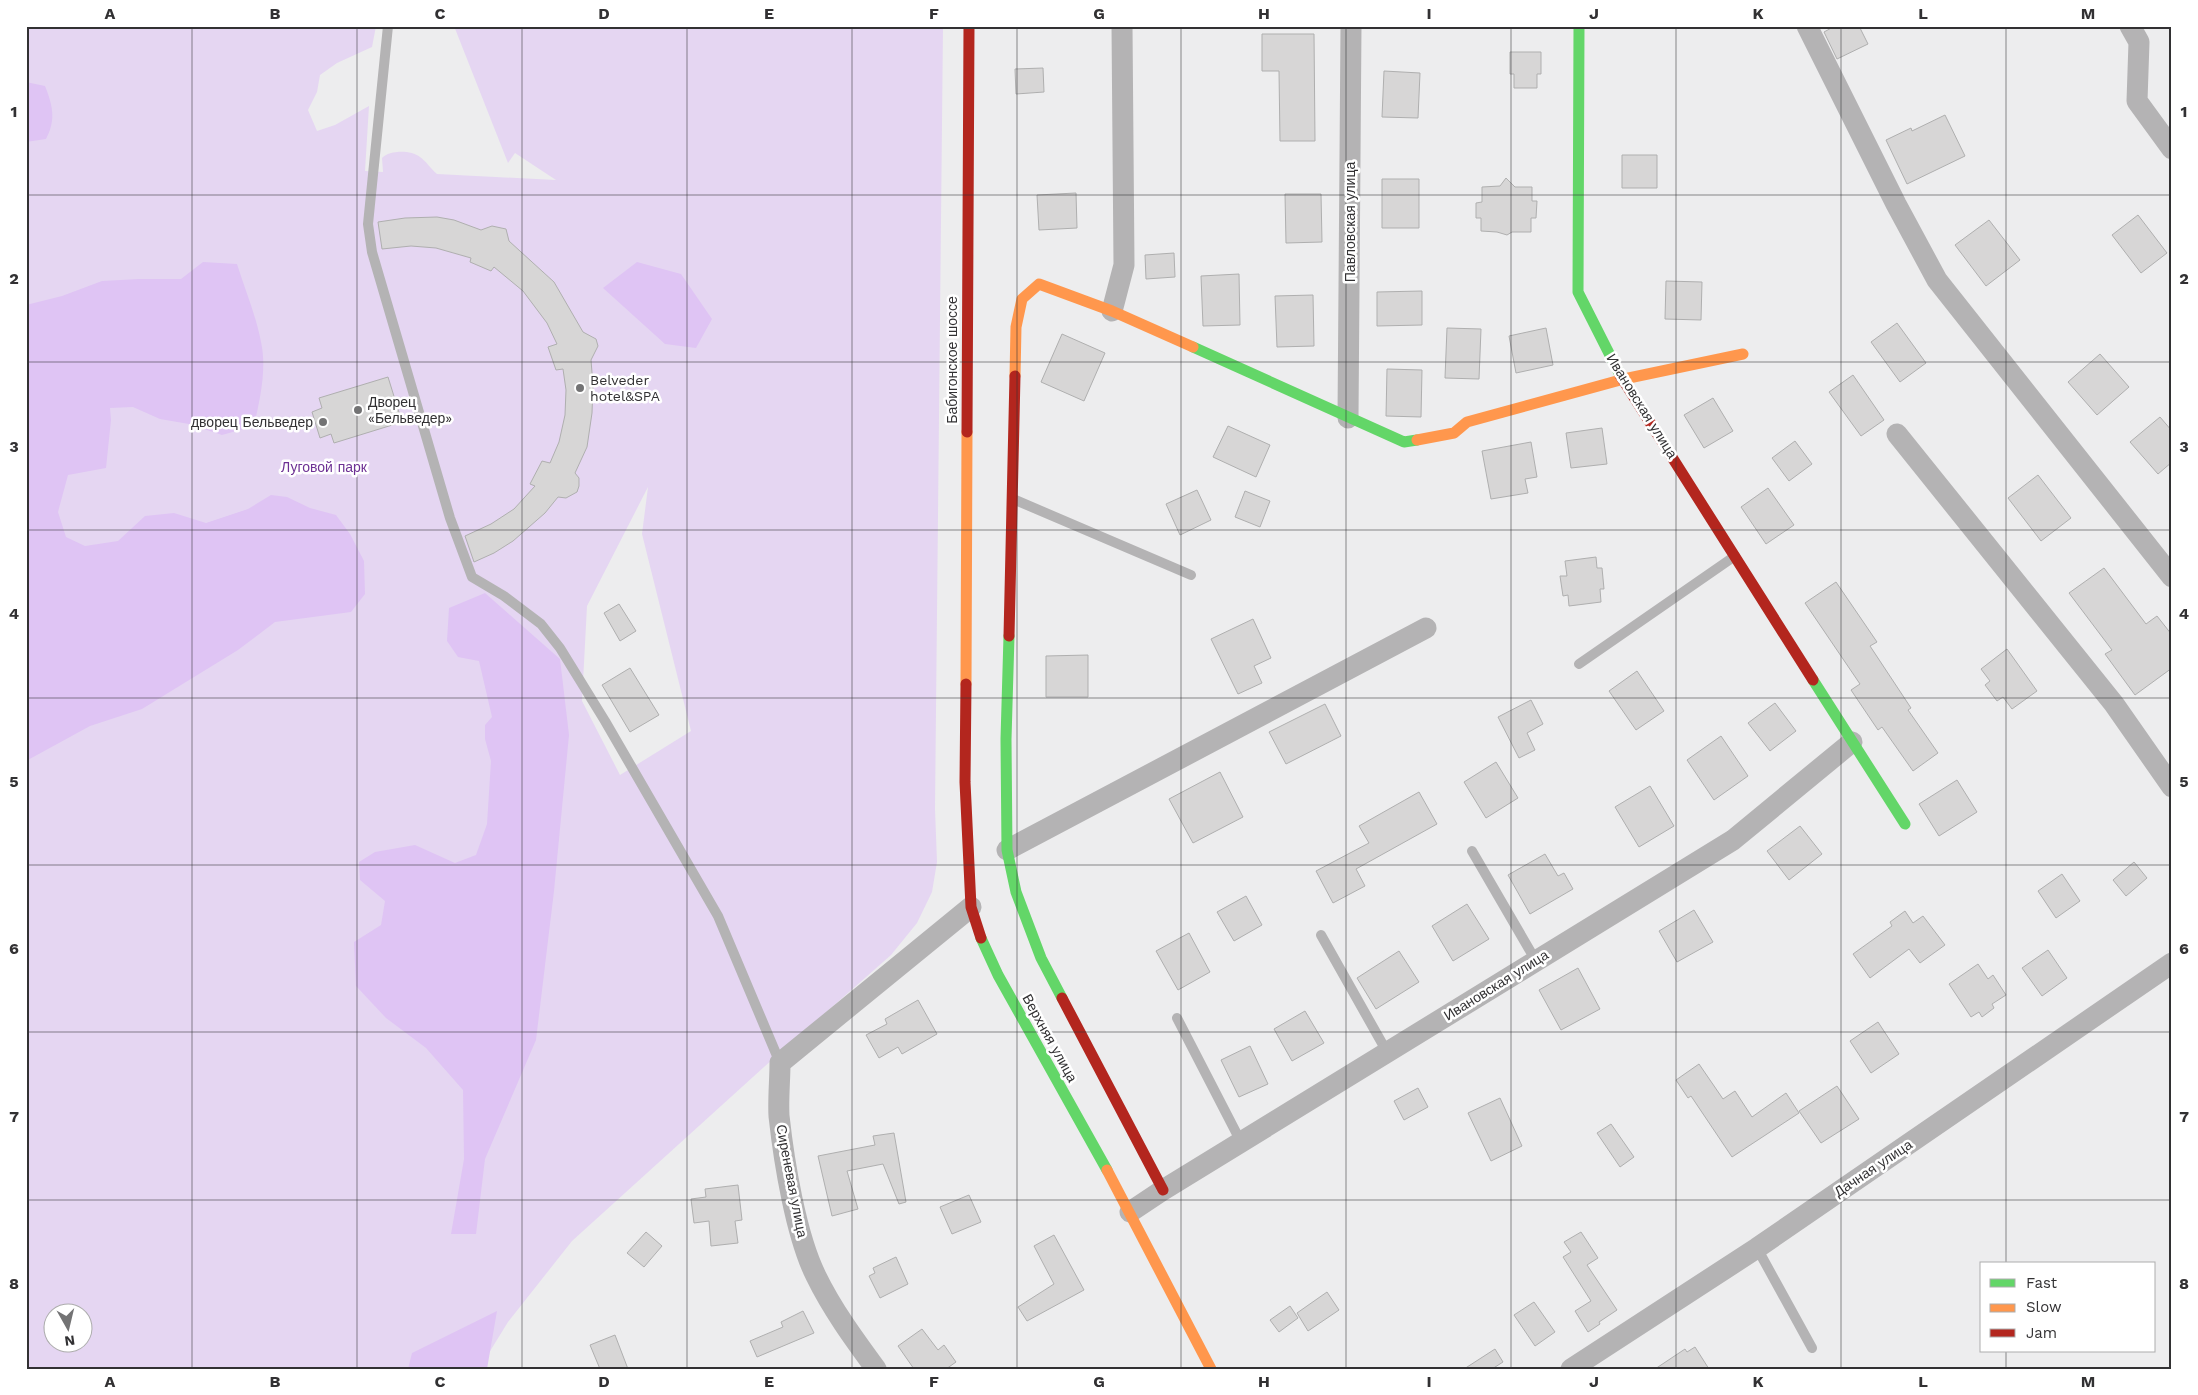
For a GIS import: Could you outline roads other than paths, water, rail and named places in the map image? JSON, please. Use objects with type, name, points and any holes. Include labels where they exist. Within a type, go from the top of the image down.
[{"type":"street","name":"Бабигонское шоссе","points":[[966,695],[969,26]]},
{"type":"street","points":[[1112,311],[1124,265],[1122,26]]},
{"type":"street","name":"Павловская улица","points":[[1348,418],[1351,26]]},
{"type":"street","name":"Ивановская улица","points":[[1579,26],[1578,292],[1624,379],[1905,824]]},
{"type":"street","points":[[1807,26],[1896,204],[1937,280],[2172,576]]},
{"type":"street","points":[[2130,26],[2139,42],[2137,102],[2172,150]]},
{"type":"street","points":[[1163,1190],[1041,958],[1016,892],[1007,850],[1006,739],[1010,498],[1016,326],[1022,299],[1039,284],[1112,311],[1404,442],[1454,433],[1467,422],[1624,379],[1743,354]]},
{"type":"street","points":[[1897,434],[2114,704],[2172,787]]},
{"type":"street","points":[[1007,850],[1426,628]]},
{"type":"street","name":"Верхняя улица","points":[[966,695],[965,798],[971,907],[981,938],[998,975],[1130,1212],[1210,1369]]},
{"type":"street","name":"Ивановская улица","points":[[1130,1212],[1733,840],[1852,742]]},
{"type":"street","points":[[780,1063],[971,907]]},
{"type":"street","name":"Дачная улица","points":[[1571,1369],[1757,1248],[2172,964]]},
{"type":"street","name":"Сиреневая улица","points":[[780,1063],[779,1115],[801,1233],[815,1274],[836,1313],[876,1369]]},
{"type":"lane","points":[[388,26],[368,224],[372,252],[450,518],[472,577],[504,596],[541,624],[560,648],[605,721],[718,916],[780,1063]]},
{"type":"lane","points":[[1010,498],[1191,575]]},
{"type":"lane","points":[[1579,664],[1736,556]]},
{"type":"lane","points":[[1472,851],[1536,961]]},
{"type":"lane","points":[[1321,935],[1387,1052]]},
{"type":"lane","points":[[1177,1018],[1241,1142]]},
{"type":"lane","points":[[1757,1248],[1812,1348]]},
{"type":"place","name":"Belveder hotel&SPA","points":[[580,388]]},
{"type":"place","name":"Дворец «Бельведер»","points":[[358,410]]},
{"type":"place","name":"дворец Бельведер","points":[[323,422]]},
{"type":"park label","name":"Луговой парк","points":[[324,467]]}]
